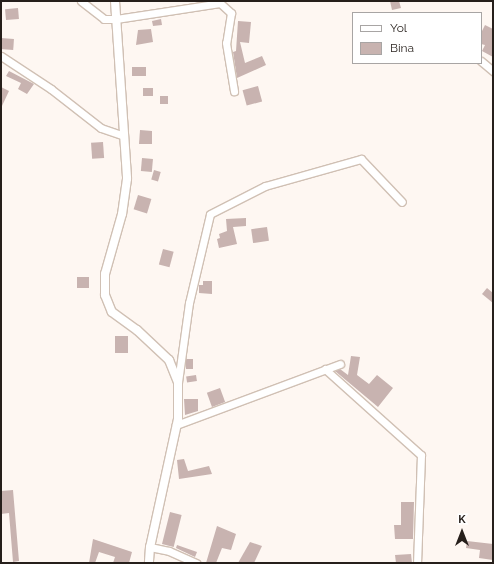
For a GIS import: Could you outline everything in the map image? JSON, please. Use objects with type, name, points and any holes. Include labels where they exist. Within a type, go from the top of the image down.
[{"type":"street","points":[[81,1],[104,19],[116,19],[220,3],[231,13],[226,43],[234,91]]},
{"type":"street","points":[[114,1],[127,179],[122,214],[105,274],[105,295],[112,312],[137,330],[169,360],[178,382]]},
{"type":"street","points":[[1,56],[51,89],[101,128],[124,136]]},
{"type":"street","points":[[482,62],[493,70]]},
{"type":"street","points":[[149,563],[150,547],[176,425],[178,382],[189,303],[210,214],[265,186],[361,159],[402,202]]},
{"type":"street","points":[[176,425],[340,364]]},
{"type":"street","points":[[325,369],[421,455],[417,563]]},
{"type":"street","points":[[150,547],[169,551],[196,563]]},
{"type":"building","points":[[390,1],[399,1],[401,8],[392,10]]},
{"type":"building","points":[[18,8],[19,19],[6,20],[5,9]]},
{"type":"building","points":[[161,19],[162,25],[153,26],[152,21]]},
{"type":"building","points":[[238,21],[251,22],[249,43],[240,42],[245,63],[262,56],[266,65],[237,78],[233,52],[236,51]]},
{"type":"building","points":[[485,25],[493,29],[493,57],[482,51],[485,45],[482,44],[482,31]]},
{"type":"building","points":[[151,29],[153,42],[136,45],[138,30]]},
{"type":"building","points":[[1,38],[14,39],[13,50],[1,49]]},
{"type":"building","points":[[132,67],[146,67],[146,76],[132,76]]},
{"type":"building","points":[[9,71],[34,84],[27,94],[18,89],[21,83],[6,76]]},
{"type":"building","points":[[258,86],[262,101],[247,106],[243,90]]},
{"type":"building","points":[[1,87],[9,91],[1,108]]},
{"type":"building","points":[[143,88],[153,88],[153,96],[143,96]]},
{"type":"building","points":[[160,96],[168,96],[168,104],[160,104]]},
{"type":"building","points":[[140,130],[152,131],[152,144],[139,144]]},
{"type":"building","points":[[103,142],[104,158],[92,159],[91,143]]},
{"type":"building","points":[[142,158],[153,159],[152,172],[141,171]]},
{"type":"building","points":[[154,170],[161,172],[158,182],[151,180]]},
{"type":"building","points":[[138,195],[151,199],[147,213],[134,209]]},
{"type":"building","points":[[246,218],[246,226],[233,227],[237,244],[219,248],[217,239],[220,238],[219,234],[227,231],[226,219]]},
{"type":"building","points":[[267,227],[269,241],[253,243],[251,229]]},
{"type":"building","points":[[163,249],[174,252],[169,267],[159,264]]},
{"type":"building","points":[[77,277],[89,277],[89,288],[77,288]]},
{"type":"building","points":[[203,281],[212,281],[212,294],[199,293],[199,285],[203,285]]},
{"type":"building","points":[[487,288],[493,293],[493,303],[482,294]]},
{"type":"building","points":[[115,336],[128,336],[128,353],[115,353]]},
{"type":"building","points":[[351,356],[360,357],[357,375],[369,384],[377,375],[393,388],[378,407],[335,371],[340,369],[348,375]]},
{"type":"building","points":[[186,359],[193,359],[193,369],[186,369]]},
{"type":"building","points":[[196,375],[197,381],[187,382],[186,377]]},
{"type":"building","points":[[220,388],[225,402],[212,407],[207,393]]},
{"type":"building","points":[[184,399],[198,399],[198,411],[185,415]]},
{"type":"building","points":[[184,459],[188,471],[209,466],[212,474],[179,479],[177,460]]},
{"type":"building","points":[[13,490],[19,561],[13,562],[9,513],[1,514],[1,491]]},
{"type":"building","points":[[401,502],[414,502],[413,539],[395,539],[394,525],[401,525]]},
{"type":"building","points":[[170,512],[182,515],[174,547],[162,544]]},
{"type":"building","points":[[217,526],[236,534],[231,550],[222,548],[216,563],[206,563]]},
{"type":"building","points":[[93,539],[132,552],[129,563],[113,563],[115,557],[99,552],[95,563],[89,563]]},
{"type":"building","points":[[467,541],[493,544],[493,560],[479,558],[480,550],[466,548]]},
{"type":"building","points":[[250,542],[262,546],[254,563],[238,563]]},
{"type":"building","points":[[177,545],[197,552],[195,557],[176,548]]},
{"type":"building","points":[[411,554],[412,563],[396,563],[395,555]]}]
